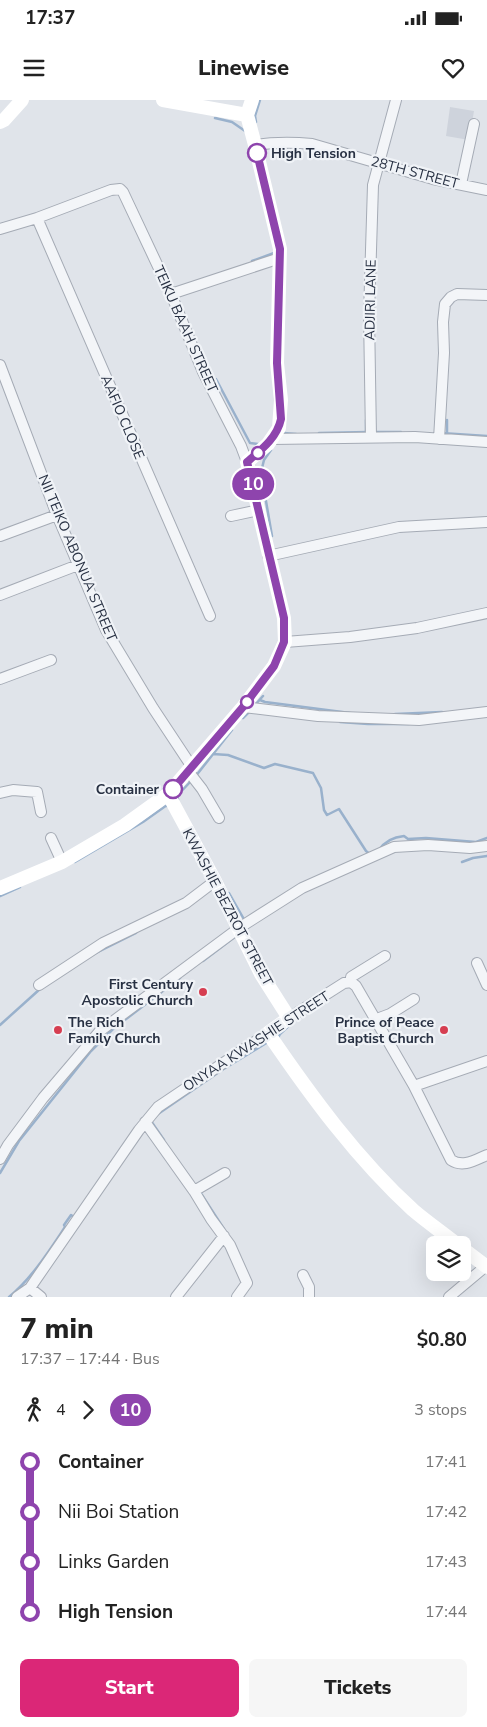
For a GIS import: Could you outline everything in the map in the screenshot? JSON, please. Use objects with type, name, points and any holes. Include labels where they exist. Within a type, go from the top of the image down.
[{"type":"street","points":[[0,122],[22,100]]},
{"type":"street","points":[[163,100],[247,115]]},
{"type":"street","points":[[0,888],[62,862],[125,824],[168,794],[243,707],[274,666],[284,642],[284,618],[247,462],[272,438],[279,428],[281,419],[277,363],[280,249],[247,115],[252,100]]},
{"type":"street","name":"ADJIRI LANE","points":[[371,437],[369,315],[373,185],[396,100]]},
{"type":"street","points":[[461,184],[474,124]]},
{"type":"street","name":"28TH STREET","points":[[255,145],[275,142],[312,144],[433,179],[487,190]]},
{"type":"street","name":"TEIKU BAAH STREET","points":[[37,218],[115,188],[120,189],[171,294],[204,372],[247,462]]},
{"type":"street","points":[[0,229],[37,218]]},
{"type":"street","name":"AAFIO CLOSE","points":[[37,218],[210,616]]},
{"type":"street","points":[[171,294],[280,258]]},
{"type":"street","points":[[439,439],[444,353],[443,322],[446,304],[451,297],[457,294],[487,295]]},
{"type":"street","name":"NII TEIKO ABONUA STREET","points":[[0,365],[57,515],[106,630],[219,818]]},
{"type":"street","points":[[272,438],[371,437],[487,442]]},
{"type":"street","points":[[231,516],[259,510]]},
{"type":"street","points":[[0,536],[57,515]]},
{"type":"street","points":[[268,556],[399,527],[487,522]]},
{"type":"street","points":[[0,595],[78,565]]},
{"type":"street","points":[[284,642],[417,628],[487,613]]},
{"type":"street","points":[[0,679],[51,660]]},
{"type":"street","points":[[243,707],[318,716],[419,720],[487,712]]},
{"type":"street","points":[[0,793],[13,790],[37,792],[41,812]]},
{"type":"street","name":"KWASHIE BEZROT STREET","points":[[168,794],[262,974],[289,1018]]},
{"type":"street","points":[[52,838],[62,862]]},
{"type":"street","points":[[0,1159],[43,1098],[100,1031],[239,928],[302,888],[394,846],[437,845],[456,848],[487,846]]},
{"type":"street","points":[[39,985],[98,946],[186,902],[215,881]]},
{"type":"street","name":"ONYAA KWASHIE STREET","points":[[17,1297],[30,1288],[145,1122],[158,1107],[289,1018],[344,983],[351,982],[351,977],[385,956]]},
{"type":"street","points":[[477,963],[487,985]]},
{"type":"street","points":[[351,982],[356,986],[414,1086],[451,1160],[464,1164],[487,1155]]},
{"type":"street","points":[[374,1020],[390,1014],[414,999]]},
{"type":"street","points":[[268,1034],[308,1092],[367,1163],[413,1210],[446,1236]]},
{"type":"street","points":[[414,1086],[487,1061]]},
{"type":"street","points":[[145,1122],[194,1191],[236,1256],[247,1283],[238,1297]]},
{"type":"street","points":[[194,1191],[225,1173]]},
{"type":"street","points":[[176,1297],[224,1236]]},
{"type":"street","points":[[449,1297],[486,1266],[471,1255]]},
{"type":"street","points":[[303,1276],[309,1287],[309,1297]]},
{"type":"street","points":[[30,1288],[41,1297]]},
{"type":"shaded area","points":[[450,107],[474,111],[469,140],[446,136]]},
{"type":"waterway","points":[[256,122],[255,116],[260,100]]},
{"type":"waterway","points":[[215,118],[232,122],[245,131]]},
{"type":"waterway","points":[[252,261],[274,253]]},
{"type":"waterway","points":[[216,379],[250,443],[258,444]]},
{"type":"waterway","points":[[366,420],[366,432]]},
{"type":"waterway","points":[[447,420],[447,434]]},
{"type":"waterway","points":[[319,433],[368,432]]},
{"type":"waterway","points":[[374,432],[401,432]]},
{"type":"waterway","points":[[284,433],[296,434]]},
{"type":"waterway","points":[[441,433],[487,436]]},
{"type":"waterway","points":[[271,450],[264,460],[261,472],[272,536]]},
{"type":"waterway","points":[[255,705],[263,696]]},
{"type":"waterway","points":[[260,700],[350,713]]},
{"type":"waterway","points":[[242,718],[250,711]]},
{"type":"waterway","points":[[395,714],[442,712]]},
{"type":"waterway","points":[[340,722],[409,724]]},
{"type":"waterway","points":[[195,777],[232,730]]},
{"type":"waterway","points":[[213,754],[228,755],[264,768],[275,764],[313,773],[321,788],[324,810],[327,815],[339,809],[366,851],[371,855]]},
{"type":"waterway","points":[[178,799],[177,796],[191,781]]},
{"type":"waterway","points":[[75,862],[167,806]]},
{"type":"waterway","points":[[379,850],[390,840],[404,836],[408,839],[426,838],[476,842],[487,838]]},
{"type":"waterway","points":[[462,862],[487,856]]},
{"type":"waterway","points":[[0,896],[20,887]]},
{"type":"waterway","points":[[229,893],[245,921]]},
{"type":"waterway","points":[[94,954],[136,933]]},
{"type":"waterway","points":[[203,961],[236,936]]},
{"type":"waterway","points":[[0,1173],[19,1141],[91,1051],[113,1029],[180,978]]},
{"type":"waterway","points":[[0,1025],[40,989]]},
{"type":"waterway","points":[[278,1038],[293,1022]]},
{"type":"waterway","points":[[158,1114],[222,1070],[268,1042]]},
{"type":"waterway","points":[[151,1121],[164,1140]]},
{"type":"waterway","points":[[200,1192],[224,1229]]},
{"type":"waterway","points":[[9,1297],[33,1273],[65,1227],[64,1225],[71,1215],[74,1217],[75,1215]]},
{"type":"bus line","name":"10","points":[[173,789],[243,707],[274,666],[281,654],[284,642],[284,618],[247,462],[268,444],[279,428],[281,419],[277,363],[280,249],[257,153]]},
{"type":"place","name":"High Tension","points":[[257,153]]},
{"type":"place","name":"Container","points":[[173,789]]},
{"type":"place","name":"First Century Apostolic Church","points":[[203,992]]},
{"type":"place","name":"The Rich Family Church","points":[[58,1030]]},
{"type":"place","name":"Prince of Peace Baptist Church","points":[[444,1030]]}]
